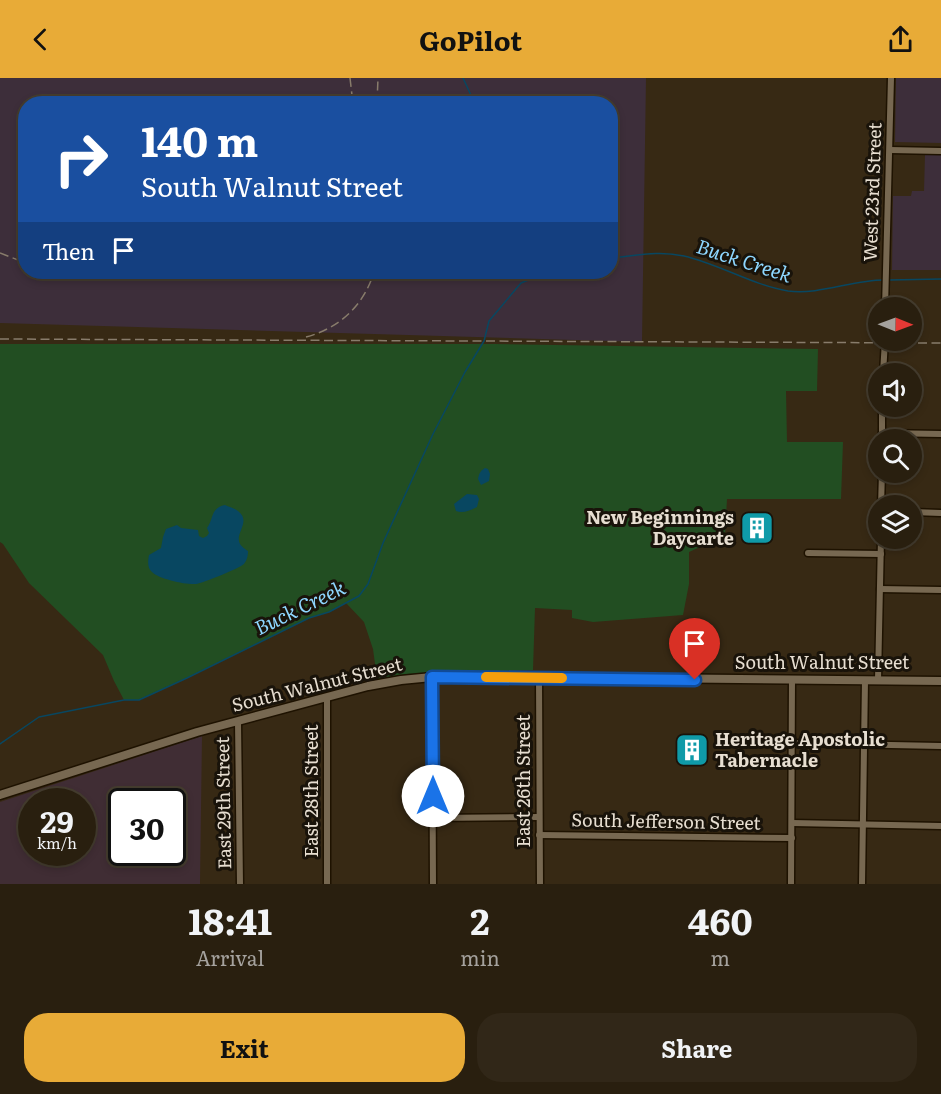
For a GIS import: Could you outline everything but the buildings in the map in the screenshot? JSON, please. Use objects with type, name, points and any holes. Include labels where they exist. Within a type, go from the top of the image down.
[{"type":"main road","name":"South Walnut Street","points":[[0,795],[197,732],[386,682],[432,677],[941,681]]},
{"type":"street","name":"West 23rd Street","points":[[885,297],[891,78]]},
{"type":"street","points":[[890,150],[941,151]]},
{"type":"street","points":[[922,435],[941,434]]},
{"type":"street","points":[[922,512],[941,513]]},
{"type":"street","points":[[878,680],[881,549]]},
{"type":"street","points":[[808,553],[881,554]]},
{"type":"street","points":[[880,589],[941,590]]},
{"type":"street","points":[[432,677],[433,884]]},
{"type":"street","name":"East 26th Street","points":[[539,677],[540,884]]},
{"type":"street","points":[[791,884],[792,680]]},
{"type":"street","points":[[862,884],[865,680]]},
{"type":"street","name":"East 28th Street","points":[[327,697],[327,884]]},
{"type":"street","name":"East 29th Street","points":[[238,722],[240,884]]},
{"type":"street","points":[[791,743],[941,746]]},
{"type":"street","points":[[433,818],[539,818]]},
{"type":"street","points":[[792,823],[941,826]]},
{"type":"street","name":"South Jefferson Street","points":[[539,835],[792,838]]},
{"type":"shaded area","points":[[0,78],[646,78],[642,342],[0,323]]},
{"type":"shaded area","points":[[896,78],[941,78],[941,143],[895,142]]},
{"type":"shaded area","points":[[925,155],[941,155],[941,270],[892,270],[893,196],[911,196],[912,191],[924,191]]},
{"type":"shaded area","points":[[202,736],[200,884],[0,884],[0,802],[18,796],[18,866],[96,866],[96,788],[43,788]]},
{"type":"green space","points":[[0,344],[494,344],[818,349],[817,391],[786,391],[787,442],[843,442],[841,499],[727,499],[725,536],[689,552],[689,584],[683,615],[593,622],[572,618],[572,610],[535,608],[533,670],[408,674],[377,679],[373,649],[364,622],[346,603],[329,612],[309,618],[139,700],[124,700],[103,655],[29,583],[0,542]]},
{"type":"water","points":[[485,468],[490,474],[489,481],[481,485],[478,477]]},
{"type":"water","points":[[467,494],[477,495],[479,499],[477,507],[464,512],[456,511],[454,504]]},
{"type":"water","points":[[225,505],[242,515],[243,523],[239,540],[248,551],[244,564],[196,584],[166,579],[155,575],[150,570],[149,555],[161,548],[166,529],[177,525],[181,528],[198,530],[199,536],[203,538],[209,533],[207,528],[215,511]]},
{"type":"waterway","points":[[463,78],[471,96]]},
{"type":"waterway","name":"Buck Creek","points":[[618,257],[656,253],[674,254],[788,291],[812,291],[884,280]]},
{"type":"waterway","name":"Buck Creek","points":[[0,744],[39,717],[124,700],[139,700],[359,596],[368,584],[383,543],[433,434],[484,341],[489,321],[521,283],[531,279]]},
{"type":"waterway","name":"Buck Creek","points":[[889,280],[941,279]]},
{"type":"railway","points":[[350,78],[352,96]]},
{"type":"railway","points":[[377,96],[378,78]]},
{"type":"railway","points":[[0,253],[18,260]]},
{"type":"railway","points":[[306,337],[330,328],[340,321],[357,305],[372,279]]},
{"type":"railway","points":[[0,339],[941,343]]},
{"type":"slow traffic","points":[[486,677],[562,678]]},
{"type":"place","name":"New Beginnings Daycarte","points":[[757,528]]},
{"type":"place","name":"Heritage Apostolic Tabernacle","points":[[692,750]]},
{"type":"route","points":[[433,796],[432,677],[695,680]]}]
